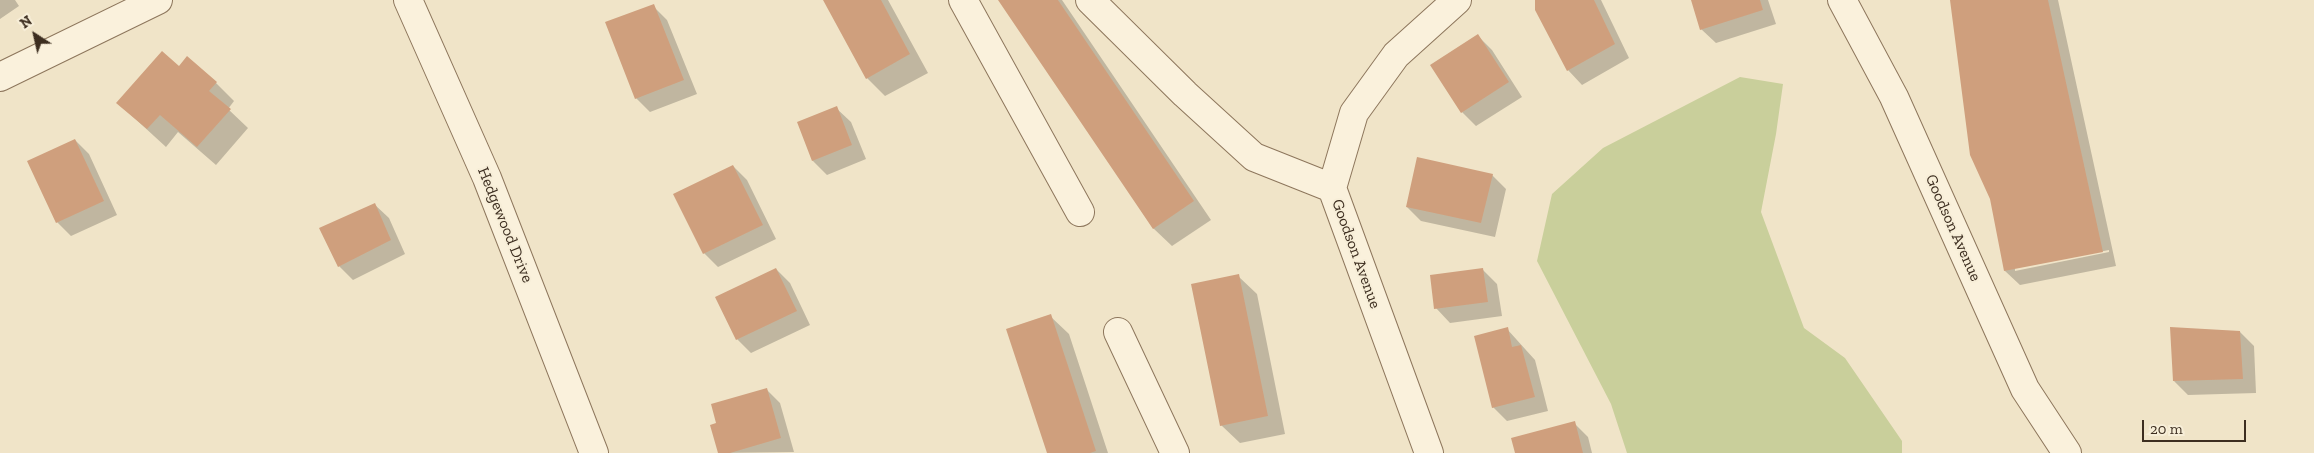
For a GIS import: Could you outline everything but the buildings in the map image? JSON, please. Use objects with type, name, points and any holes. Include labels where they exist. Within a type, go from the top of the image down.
[{"type":"street","points":[[0,77],[158,0]]},
{"type":"street","name":"Hedgewood Drive","points":[[408,0],[487,178],[594,453]]},
{"type":"street","points":[[963,0],[1080,212]]},
{"type":"street","points":[[1090,0],[1185,94],[1254,157],[1332,188]]},
{"type":"street","name":"Goodson Avenue","points":[[1429,453],[1332,188],[1354,113],[1396,54],[1457,0]]},
{"type":"street","name":"Goodson Avenue","points":[[1842,0],[1894,97],[2025,389],[2067,453]]},
{"type":"street","points":[[1118,332],[1175,453]]},
{"type":"green space","points":[[1740,77],[1783,84],[1776,134],[1761,212],[1804,328],[1845,358],[1902,441],[1902,453],[1627,453],[1611,404],[1537,261],[1552,194],[1603,148]]}]
